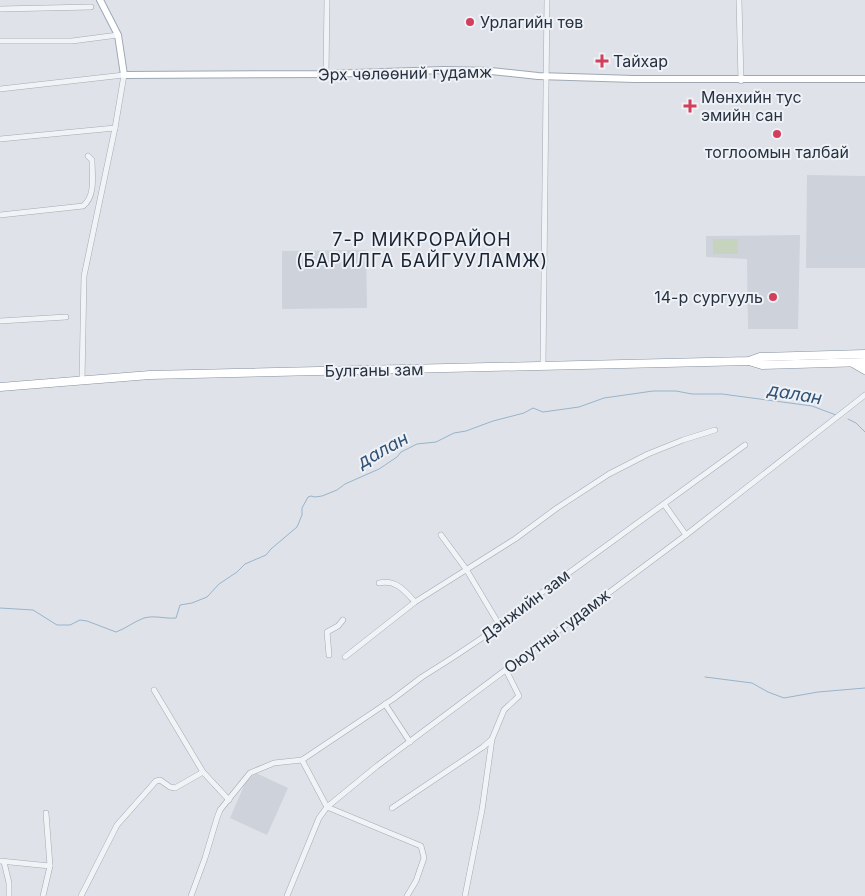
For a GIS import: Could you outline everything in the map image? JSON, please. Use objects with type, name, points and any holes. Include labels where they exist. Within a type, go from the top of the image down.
[{"type":"highway","name":"Булганы зам","points":[[0,387],[160,375],[749,361],[760,357],[865,354]]},
{"type":"highway","name":"Булганы зам","points":[[749,361],[762,366],[865,362]]},
{"type":"highway","points":[[849,362],[865,370]]},
{"type":"main road","points":[[100,0],[118,35],[124,75]]},
{"type":"main road","name":"Эрх чөлөөний гудамж","points":[[124,75],[326,74],[491,70],[545,76],[634,79],[865,79]]},
{"type":"street","points":[[543,365],[547,0]]},
{"type":"street","points":[[739,0],[741,80]]},
{"type":"street","points":[[326,1],[326,74]]},
{"type":"street","points":[[0,9],[91,8]]},
{"type":"street","points":[[0,41],[72,41],[118,35]]},
{"type":"street","points":[[0,89],[124,75],[115,128],[84,276],[82,381]]},
{"type":"street","points":[[0,139],[115,128]]},
{"type":"street","points":[[0,215],[83,206],[92,190],[92,160],[88,156]]},
{"type":"street","points":[[0,321],[66,317]]},
{"type":"street","name":"Оюутны гудамж","points":[[287,896],[319,818],[327,806],[686,535],[865,395]]},
{"type":"street","points":[[345,657],[415,602],[515,539],[557,508],[609,474],[648,454],[715,430]]},
{"type":"street","name":"Дэнжийн зам","points":[[302,760],[500,626],[537,596],[745,445]]},
{"type":"street","points":[[664,504],[686,535]]},
{"type":"street","points":[[441,535],[466,569],[500,626]]},
{"type":"street","points":[[379,583],[394,584],[402,587],[415,602]]},
{"type":"street","points":[[329,654],[328,632],[338,626],[343,620]]},
{"type":"street","points":[[465,896],[482,810],[492,739],[504,710],[519,696],[506,670]]},
{"type":"street","points":[[154,690],[203,772],[229,800]]},
{"type":"street","points":[[385,704],[410,742]]},
{"type":"street","points":[[392,808],[492,739]]},
{"type":"street","points":[[191,896],[217,818],[250,773],[274,762],[302,760],[327,806],[420,846],[424,858],[416,881],[407,896]]},
{"type":"street","points":[[81,896],[118,825],[156,781],[160,780],[175,788],[203,772]]},
{"type":"street","points":[[43,896],[50,866],[46,812]]},
{"type":"street","points":[[9,896],[9,883],[2,862],[50,866]]},
{"type":"shaded area","points":[[807,175],[865,176],[865,268],[806,268]]},
{"type":"shaded area","name":"14-р сургууль","points":[[800,235],[798,329],[748,329],[747,259],[706,257],[706,236]]},
{"type":"shaded area","points":[[366,250],[367,308],[282,309],[282,251]]},
{"type":"shaded area","points":[[256,773],[288,788],[267,835],[230,818],[246,781]]},
{"type":"green space","points":[[713,239],[738,239],[738,254],[713,254]]},
{"type":"waterway","name":"далан","points":[[0,608],[33,610],[57,625],[70,625],[80,620],[116,632],[144,618],[176,618],[180,605],[207,597],[219,584],[245,564],[266,555],[297,527],[302,515],[302,508],[308,497],[322,496],[337,490],[345,484],[379,469],[397,457],[401,452],[417,444],[436,442],[454,433],[524,413],[533,408],[543,412],[579,407],[604,398],[653,391],[676,391],[692,394],[722,394],[812,406],[836,415]]},
{"type":"waterway","points":[[848,419],[856,423],[865,432]]},
{"type":"waterway","points":[[705,677],[752,683],[784,698],[818,692],[865,688]]},
{"type":"place","name":"Урлагийн төв","points":[[470,22]]},
{"type":"place","name":"Тайхар","points":[[602,61]]},
{"type":"place","name":"Мөнхийн тус эмийн сан","points":[[690,106]]},
{"type":"place","name":"тоглоомын талбай","points":[[777,134]]},
{"type":"place","name":"14-р сургууль","points":[[773,297]]},
{"type":"district","name":"7-Р МИКРОРАЙОН (БАРИЛГА БАЙГУУЛАМЖ)","points":[[422,250]]}]
